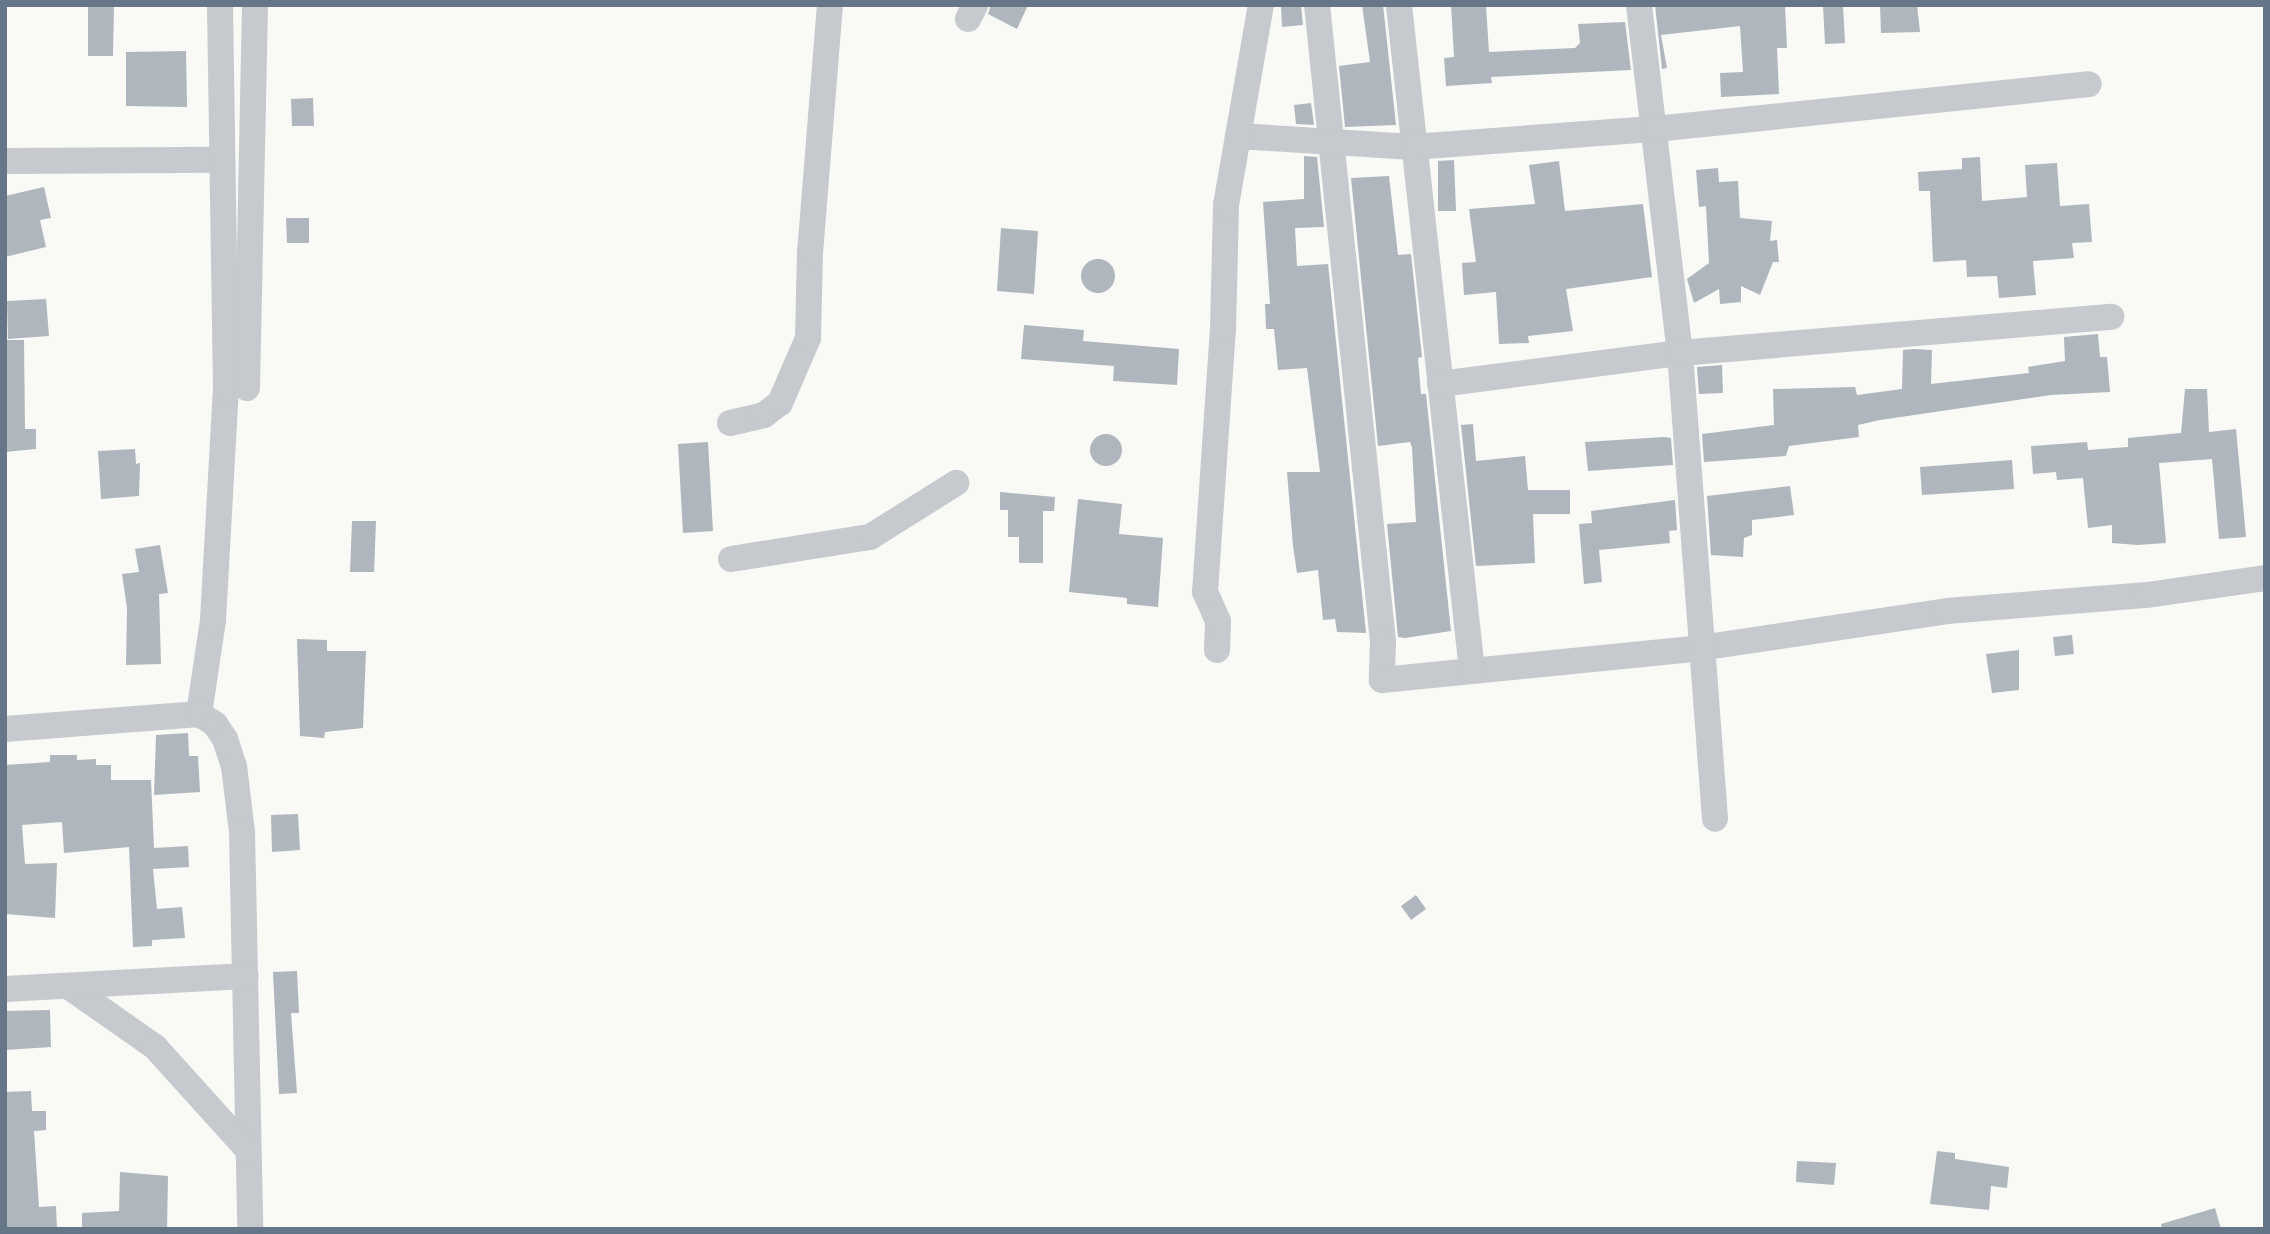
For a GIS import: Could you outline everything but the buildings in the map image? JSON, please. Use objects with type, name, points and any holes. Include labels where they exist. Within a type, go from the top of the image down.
[{"type":"street","points":[[199,714],[221,517],[226,388],[220,5]]},
{"type":"street","points":[[247,388],[255,5]]},
{"type":"street","points":[[730,423],[764,415],[780,403],[808,338],[810,253],[830,5]]},
{"type":"street","points":[[1217,650],[1218,621],[1206,592],[1223,330],[1226,205],[1261,5]]},
{"type":"street","points":[[1317,5],[1383,642],[1382,680],[1700,648],[1947,611],[2147,594],[2265,578]]},
{"type":"street","points":[[1399,5],[1472,670]]},
{"type":"street","points":[[1639,5],[1680,353],[1700,648],[1715,819]]},
{"type":"street","points":[[1238,136],[1413,147],[1655,129],[2089,84]]},
{"type":"street","points":[[5,161],[222,160]]},
{"type":"street","points":[[1440,384],[1680,353],[2112,317]]},
{"type":"street","points":[[731,559],[870,537],[956,483]]},
{"type":"street","points":[[5,729],[199,714],[215,724],[234,766],[242,832],[250,1229]]},
{"type":"street","points":[[5,989],[246,976]]},
{"type":"street","points":[[68,986],[155,1047],[195,1086],[248,1150]]}]
